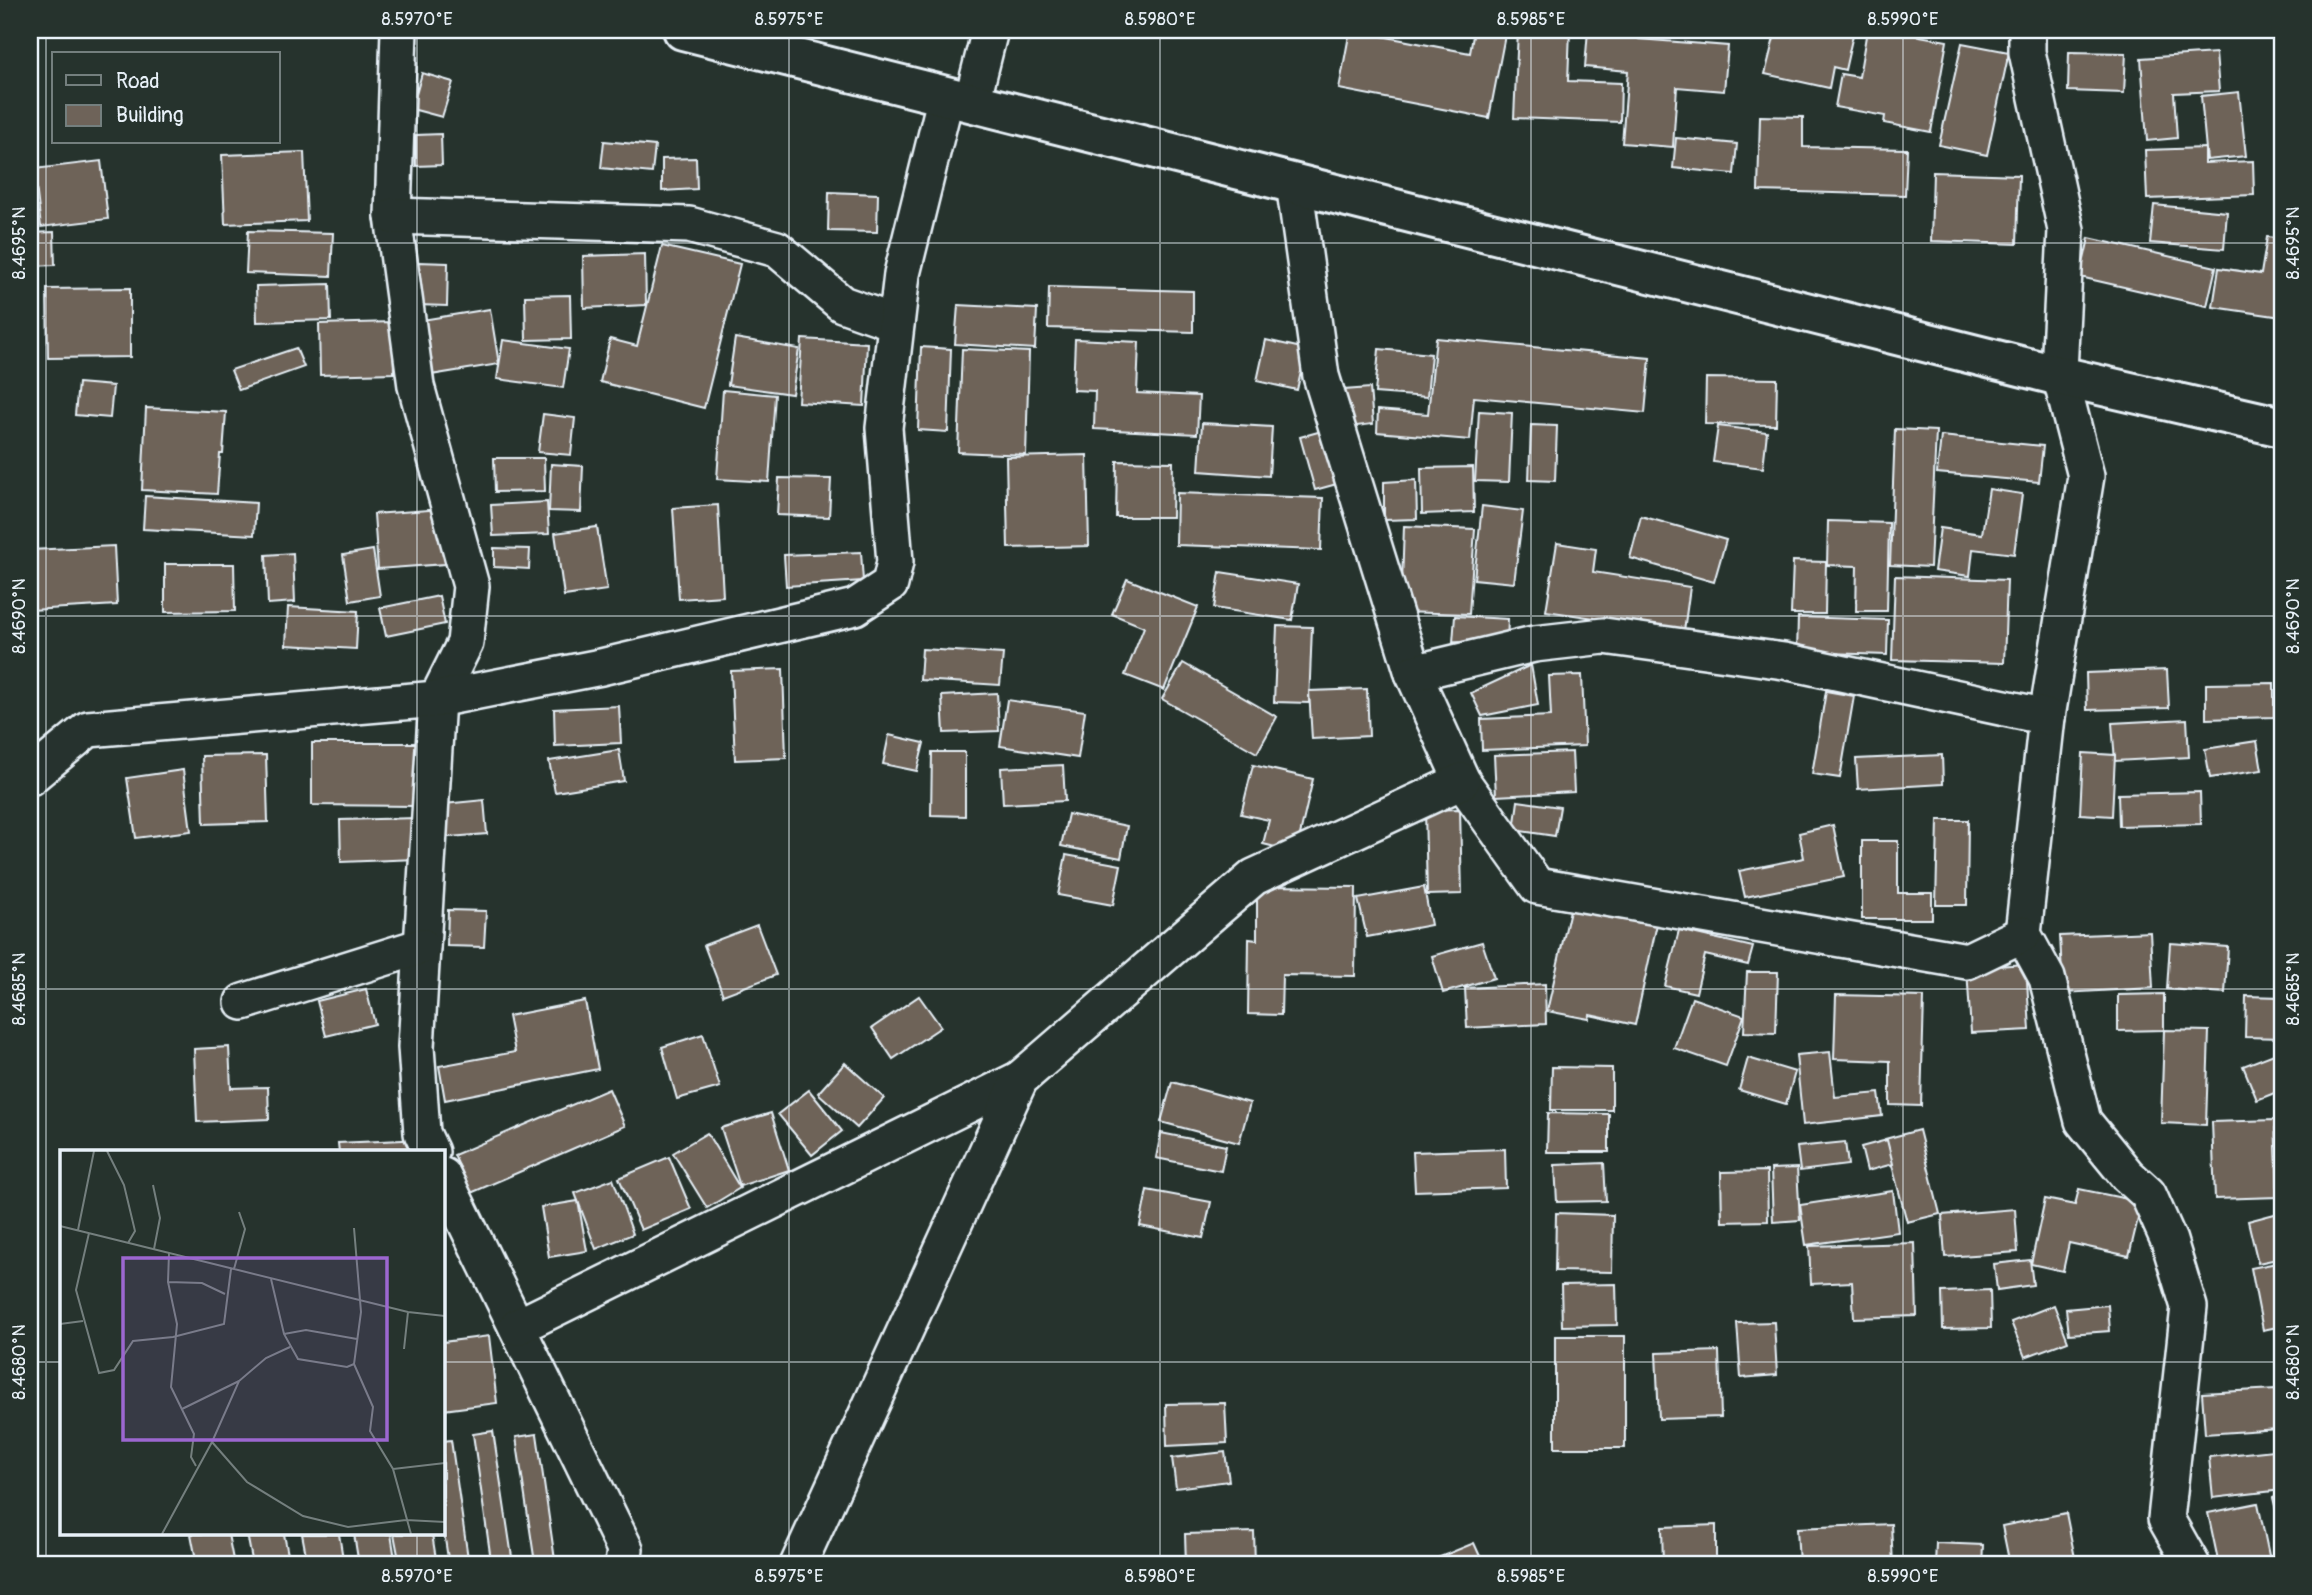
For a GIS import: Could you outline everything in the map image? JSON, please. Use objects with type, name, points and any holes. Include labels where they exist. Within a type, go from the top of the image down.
[{"type":"main road","points":[[683,30],[2060,376],[2282,427]]},
{"type":"street","points":[[399,30],[393,216],[416,386],[471,586],[466,643],[437,699],[416,1047],[422,1133],[430,1150]]},
{"type":"street","points":[[30,777],[88,729],[437,699],[601,667],[855,607],[890,584],[895,562],[884,428],[902,274],[959,99],[990,30]]},
{"type":"street","points":[[2027,30],[2027,52],[2066,230],[2060,376],[2086,475],[2047,717],[2022,934],[2047,978],[2083,1121],[2127,1175],[2148,1194],[2169,1241],[2189,1307],[2166,1519],[2192,1565]]},
{"type":"street","points":[[1294,183],[1321,376],[1413,673],[1462,781],[1537,886],[1967,961],[2022,934]]},
{"type":"street","points":[[393,216],[689,225],[777,249],[842,304],[896,323]]},
{"type":"street","points":[[1413,673],[1534,644],[1604,636],[1784,661],[2047,717]]},
{"type":"street","points":[[517,1327],[1020,1079],[1254,877],[1462,781]]},
{"type":"street","points":[[243,1002],[422,946]]},
{"type":"street","points":[[798,1565],[1020,1079]]},
{"type":"street","points":[[444,1178],[625,1549],[623,1565]]},
{"type":"building","points":[[1350,30],[1470,53],[1474,30],[1506,30],[1489,118],[1339,89]]},
{"type":"building","points":[[1518,30],[1570,30],[1568,81],[1621,83],[1620,122],[1514,118]]},
{"type":"building","points":[[1588,30],[1640,30],[1639,39],[1728,46],[1724,91],[1677,87],[1673,147],[1622,143],[1628,71],[1585,67]]},
{"type":"building","points":[[1776,30],[1854,30],[1845,70],[1833,67],[1829,88],[1765,74]]},
{"type":"building","points":[[1867,30],[1887,30],[1947,41],[1931,132],[1884,123],[1885,116],[1835,107],[1841,74],[1859,77]]},
{"type":"building","points":[[1962,43],[2009,52],[1987,155],[1939,145]]},
{"type":"building","points":[[2069,52],[2126,53],[2124,93],[2068,91]]},
{"type":"building","points":[[2216,53],[2219,91],[2174,93],[2177,138],[2147,141],[2141,58]]},
{"type":"building","points":[[422,73],[453,82],[442,117],[412,109]]},
{"type":"building","points":[[2239,92],[2246,156],[2207,160],[2201,96]]},
{"type":"building","points":[[1760,116],[1803,117],[1803,147],[1907,149],[1905,195],[1758,191]]},
{"type":"building","points":[[441,134],[442,165],[416,166],[416,135]]},
{"type":"building","points":[[1676,138],[1737,144],[1734,174],[1673,168]]},
{"type":"building","points":[[604,141],[655,146],[652,173],[601,168]]},
{"type":"building","points":[[2205,148],[2205,163],[2253,161],[2254,195],[2147,199],[2145,150]]},
{"type":"building","points":[[304,152],[307,221],[225,224],[222,155]]},
{"type":"building","points":[[696,158],[697,189],[662,191],[662,159]]},
{"type":"building","points":[[101,161],[108,219],[41,227],[34,169]]},
{"type":"building","points":[[1933,172],[2019,175],[2017,244],[1931,241]]},
{"type":"building","points":[[829,192],[878,194],[877,232],[828,231]]},
{"type":"building","points":[[2154,205],[2227,212],[2224,249],[2150,243]]},
{"type":"building","points":[[248,231],[333,233],[331,276],[246,273]]},
{"type":"building","points":[[54,232],[55,265],[30,266],[30,233]]},
{"type":"building","points":[[2267,237],[2282,239],[2282,317],[2213,307],[2219,268],[2261,274]]},
{"type":"building","points":[[2089,238],[2216,267],[2207,306],[2080,277]]},
{"type":"building","points":[[662,246],[740,264],[704,408],[600,382],[610,339],[637,346]]},
{"type":"building","points":[[645,254],[646,305],[584,308],[583,256]]},
{"type":"building","points":[[418,262],[448,263],[447,306],[417,305]]},
{"type":"building","points":[[330,284],[331,320],[257,322],[256,286]]},
{"type":"building","points":[[1049,287],[1193,291],[1193,332],[1048,328]]},
{"type":"building","points":[[130,288],[130,357],[48,358],[47,289]]},
{"type":"building","points":[[570,295],[571,339],[526,340],[525,296]]},
{"type":"building","points":[[958,305],[1037,309],[1035,349],[955,344]]},
{"type":"building","points":[[490,309],[499,364],[431,375],[422,320]]},
{"type":"building","points":[[393,322],[394,373],[320,375],[319,324]]},
{"type":"building","points":[[735,338],[799,349],[792,394],[728,385]]},
{"type":"building","points":[[1436,338],[1650,358],[1645,413],[1474,397],[1470,440],[1377,432],[1378,410],[1428,414]]},
{"type":"building","points":[[802,339],[867,343],[864,406],[798,402]]},
{"type":"building","points":[[1075,339],[1139,342],[1137,393],[1199,396],[1197,434],[1094,429],[1095,391],[1073,390]]},
{"type":"building","points":[[503,340],[569,349],[563,388],[497,379]]},
{"type":"building","points":[[1266,340],[1306,349],[1297,390],[1257,381]]},
{"type":"building","points":[[921,347],[951,349],[948,432],[918,430]]},
{"type":"building","points":[[296,348],[304,367],[239,390],[231,370]]},
{"type":"building","points":[[962,349],[1029,352],[1026,455],[958,452]]},
{"type":"building","points":[[1379,349],[1431,354],[1427,397],[1375,393]]},
{"type":"building","points":[[1706,378],[1777,379],[1776,425],[1705,424]]},
{"type":"building","points":[[78,383],[113,386],[110,418],[75,415]]},
{"type":"building","points":[[1370,388],[1373,424],[1349,427],[1344,390]]},
{"type":"building","points":[[723,390],[775,395],[769,482],[717,479]]},
{"type":"building","points":[[146,408],[226,412],[217,494],[142,490]]},
{"type":"building","points":[[1479,411],[1512,413],[1509,482],[1475,481]]},
{"type":"building","points":[[543,414],[575,418],[571,455],[538,452]]},
{"type":"building","points":[[1202,423],[1272,427],[1269,476],[1199,471]]},
{"type":"building","points":[[1531,425],[1557,426],[1555,481],[1529,480]]},
{"type":"building","points":[[1718,426],[1767,432],[1763,468],[1713,462]]},
{"type":"building","points":[[1329,429],[1344,482],[1315,490],[1300,437]]},
{"type":"building","points":[[1895,429],[1936,431],[1930,567],[1890,565]]},
{"type":"building","points":[[1941,436],[2043,446],[2039,482],[1937,473]]},
{"type":"building","points":[[1087,455],[1089,546],[1008,548],[1006,457]]},
{"type":"building","points":[[494,458],[544,458],[545,491],[495,492]]},
{"type":"building","points":[[1117,461],[1173,462],[1172,517],[1116,517]]},
{"type":"building","points":[[551,464],[583,466],[581,512],[549,511]]},
{"type":"building","points":[[1473,467],[1474,512],[1422,514],[1421,468]]},
{"type":"building","points":[[779,478],[831,479],[829,517],[777,515]]},
{"type":"building","points":[[1416,480],[1417,519],[1384,520],[1384,482]]},
{"type":"building","points":[[1989,489],[2022,494],[2014,554],[1973,549],[1970,576],[1934,571],[1940,528],[1982,534]]},
{"type":"building","points":[[1177,493],[1323,498],[1321,550],[1176,545]]},
{"type":"building","points":[[145,496],[256,503],[254,535],[143,529]]},
{"type":"building","points":[[547,502],[549,534],[493,536],[491,505]]},
{"type":"building","points":[[718,505],[723,596],[679,599],[673,508]]},
{"type":"building","points":[[1482,506],[1523,511],[1514,583],[1474,579]]},
{"type":"building","points":[[442,509],[445,564],[378,569],[374,514]]},
{"type":"building","points":[[1641,516],[1726,540],[1714,582],[1630,558]]},
{"type":"building","points":[[1828,521],[1889,523],[1887,611],[1856,611],[1857,566],[1827,565]]},
{"type":"building","points":[[1404,526],[1475,529],[1469,614],[1401,612]]},
{"type":"building","points":[[597,527],[607,590],[564,596],[555,533]]},
{"type":"building","points":[[1557,543],[1596,549],[1593,572],[1690,587],[1684,631],[1546,611]]},
{"type":"building","points":[[114,546],[117,605],[31,610],[30,550]]},
{"type":"building","points":[[494,548],[530,549],[529,569],[494,567]]},
{"type":"building","points":[[373,550],[380,596],[350,601],[343,555]]},
{"type":"building","points":[[861,552],[863,581],[786,586],[784,555]]},
{"type":"building","points":[[293,553],[295,602],[268,604],[266,555]]},
{"type":"building","points":[[1793,561],[1826,562],[1825,614],[1791,614]]},
{"type":"building","points":[[165,564],[234,564],[235,611],[165,612]]},
{"type":"building","points":[[1220,572],[1298,584],[1292,620],[1214,608]]},
{"type":"building","points":[[1895,576],[2007,580],[2004,663],[1892,660]]},
{"type":"building","points":[[1127,579],[1198,607],[1164,690],[1125,675],[1144,627],[1112,614]]},
{"type":"building","points":[[439,596],[445,624],[386,636],[380,608]]},
{"type":"building","points":[[288,607],[358,611],[356,649],[286,645]]},
{"type":"building","points":[[1455,616],[1508,619],[1507,644],[1453,642]]},
{"type":"building","points":[[1798,617],[1888,620],[1887,655],[1797,652]]},
{"type":"building","points":[[1277,626],[1312,627],[1309,703],[1274,702]]},
{"type":"building","points":[[922,649],[1003,654],[1000,685],[920,680]]},
{"type":"building","points":[[1183,663],[1277,717],[1257,753],[1162,699]]},
{"type":"building","points":[[1531,665],[1538,705],[1482,716],[1471,693]]},
{"type":"building","points":[[783,669],[786,758],[735,760],[731,671]]},
{"type":"building","points":[[2167,670],[2169,708],[2087,710],[2086,673]]},
{"type":"building","points":[[1582,675],[1585,746],[1482,750],[1481,719],[1551,716],[1549,676]]},
{"type":"building","points":[[2274,683],[2274,717],[2206,719],[2206,684]]},
{"type":"building","points":[[1367,689],[1369,736],[1312,739],[1309,691]]},
{"type":"building","points":[[1826,691],[1854,696],[1840,778],[1812,774]]},
{"type":"building","points":[[997,693],[999,731],[944,733],[942,696]]},
{"type":"building","points":[[1007,700],[1085,711],[1078,758],[1000,746]]},
{"type":"building","points":[[619,706],[621,743],[555,746],[554,709]]},
{"type":"building","points":[[2187,719],[2189,757],[2115,761],[2112,723]]},
{"type":"building","points":[[889,735],[924,743],[917,771],[883,764]]},
{"type":"building","points":[[2257,741],[2262,770],[2210,778],[2205,749]]},
{"type":"building","points":[[312,743],[416,743],[415,806],[312,805]]},
{"type":"building","points":[[619,750],[624,781],[555,792],[549,761]]},
{"type":"building","points":[[932,752],[965,752],[965,816],[931,815]]},
{"type":"building","points":[[1572,752],[1574,792],[1496,796],[1494,755]]},
{"type":"building","points":[[2083,753],[2115,755],[2112,816],[2080,814]]},
{"type":"building","points":[[266,755],[268,822],[204,824],[202,756]]},
{"type":"building","points":[[1942,755],[1943,784],[1858,789],[1856,759]]},
{"type":"building","points":[[1063,765],[1065,801],[1003,804],[1001,768]]},
{"type":"building","points":[[1253,765],[1313,779],[1296,852],[1263,844],[1269,820],[1241,814]]},
{"type":"building","points":[[183,770],[191,831],[136,838],[127,778]]},
{"type":"building","points":[[2200,792],[2201,824],[2119,826],[2118,794]]},
{"type":"building","points":[[484,800],[487,834],[437,838],[434,805]]},
{"type":"building","points":[[1518,801],[1560,807],[1555,836],[1514,830]]},
{"type":"building","points":[[1460,809],[1462,894],[1427,895],[1425,810]]},
{"type":"building","points":[[1068,814],[1127,826],[1121,858],[1061,846]]},
{"type":"building","points":[[416,818],[417,859],[341,862],[340,820]]},
{"type":"building","points":[[1938,820],[1968,820],[1967,905],[1936,905]]},
{"type":"building","points":[[1833,825],[1844,877],[1745,897],[1739,871],[1804,858],[1799,833]]},
{"type":"building","points":[[1862,841],[1898,841],[1898,893],[1932,893],[1932,919],[1862,919]]},
{"type":"building","points":[[1066,855],[1121,865],[1113,905],[1058,895]]},
{"type":"building","points":[[1257,886],[1356,887],[1355,976],[1282,975],[1281,1015],[1248,1014],[1249,939],[1257,940]]},
{"type":"building","points":[[1424,887],[1431,925],[1367,937],[1358,899]]},
{"type":"building","points":[[1572,901],[1658,919],[1635,1025],[1590,1015],[1589,1019],[1547,1011]]},
{"type":"building","points":[[448,910],[486,911],[484,947],[447,946]]},
{"type":"building","points":[[757,925],[776,975],[723,995],[704,945]]},
{"type":"building","points":[[1679,930],[1753,947],[1748,965],[1705,955],[1696,993],[1665,986]]},
{"type":"building","points":[[2150,932],[2153,988],[2063,993],[2060,936]]},
{"type":"building","points":[[1482,942],[1494,978],[1443,993],[1432,956]]},
{"type":"building","points":[[2170,943],[2228,947],[2225,993],[2167,989]]},
{"type":"building","points":[[2026,964],[2030,1030],[1971,1033],[1967,968]]},
{"type":"building","points":[[1747,972],[1778,972],[1776,1033],[1744,1032]]},
{"type":"building","points":[[1545,984],[1546,1024],[1467,1028],[1465,988]]},
{"type":"building","points":[[366,989],[375,1024],[326,1036],[317,1001]]},
{"type":"building","points":[[2164,994],[2164,1030],[2118,1031],[2118,995]]},
{"type":"building","points":[[1836,995],[1924,997],[1921,1106],[1890,1105],[1890,1061],[1834,1059]]},
{"type":"building","points":[[919,996],[941,1027],[893,1059],[872,1028]]},
{"type":"building","points":[[2246,996],[2282,997],[2282,1038],[2245,1037]]},
{"type":"building","points":[[1692,998],[1744,1016],[1726,1066],[1674,1048]]},
{"type":"building","points":[[585,1001],[598,1069],[445,1100],[439,1066],[515,1052],[508,1016]]},
{"type":"building","points":[[2164,1030],[2209,1031],[2206,1125],[2161,1123]]},
{"type":"building","points":[[703,1034],[720,1087],[677,1099],[662,1047]]},
{"type":"building","points":[[229,1047],[231,1088],[268,1087],[269,1119],[197,1122],[194,1049]]},
{"type":"building","points":[[1830,1052],[1835,1097],[1879,1093],[1882,1116],[1803,1125],[1796,1055]]},
{"type":"building","points":[[2279,1052],[2282,1061],[2282,1090],[2257,1100],[2243,1066]]},
{"type":"building","points":[[1748,1058],[1795,1072],[1786,1104],[1739,1090]]},
{"type":"building","points":[[845,1063],[884,1098],[857,1128],[818,1093]]},
{"type":"building","points":[[1552,1067],[1612,1068],[1612,1110],[1551,1110]]},
{"type":"building","points":[[1172,1082],[1250,1103],[1239,1143],[1161,1122]]},
{"type":"building","points":[[609,1089],[625,1126],[471,1193],[454,1155]]},
{"type":"building","points":[[809,1090],[842,1131],[812,1155],[778,1114]]},
{"type":"building","points":[[771,1113],[789,1170],[740,1186],[721,1128]]},
{"type":"building","points":[[1548,1113],[1609,1114],[1609,1152],[1547,1152]]},
{"type":"building","points":[[2275,1120],[2278,1197],[2215,1199],[2212,1122]]},
{"type":"building","points":[[1919,1130],[1940,1214],[1907,1222],[1885,1139]]},
{"type":"building","points":[[707,1133],[740,1188],[707,1208],[673,1153]]},
{"type":"building","points":[[1161,1133],[1226,1146],[1221,1171],[1156,1158]]},
{"type":"building","points":[[424,1139],[425,1150],[339,1150],[338,1143]]},
{"type":"building","points":[[1887,1140],[1893,1164],[1867,1171],[1861,1147]]},
{"type":"building","points":[[1845,1142],[1848,1165],[1800,1171],[1797,1147]]},
{"type":"building","points":[[1505,1149],[1506,1188],[1415,1191],[1413,1152]]},
{"type":"building","points":[[669,1157],[691,1209],[641,1230],[619,1178]]},
{"type":"building","points":[[1604,1163],[1606,1201],[1557,1202],[1555,1165]]},
{"type":"building","points":[[1797,1168],[1800,1220],[1773,1222],[1771,1169]]},
{"type":"building","points":[[1767,1171],[1768,1221],[1722,1222],[1721,1172]]},
{"type":"building","points":[[613,1179],[633,1234],[596,1249],[575,1193]]},
{"type":"building","points":[[2079,1189],[2142,1202],[2129,1256],[2069,1243],[2063,1271],[2031,1264],[2045,1199],[2075,1205]]},
{"type":"building","points":[[1147,1190],[1211,1202],[1203,1238],[1140,1226]]},
{"type":"building","points":[[1893,1191],[1898,1232],[1806,1245],[1800,1205]]},
{"type":"building","points":[[578,1201],[587,1251],[549,1257],[541,1207]]},
{"type":"building","points":[[2015,1209],[2018,1252],[1945,1257],[1942,1215]]},
{"type":"building","points":[[2282,1212],[2282,1258],[2258,1263],[2248,1221]]},
{"type":"building","points":[[1556,1213],[1613,1215],[1612,1272],[1555,1271]]},
{"type":"building","points":[[1915,1243],[1917,1316],[1854,1318],[1852,1282],[1811,1284],[1809,1246]]},
{"type":"building","points":[[2030,1260],[2033,1285],[1997,1290],[1994,1264]]},
{"type":"building","points":[[2282,1262],[2282,1326],[2263,1330],[2251,1268]]},
{"type":"building","points":[[1616,1284],[1617,1325],[1562,1326],[1561,1285]]},
{"type":"building","points":[[1990,1290],[1991,1328],[1943,1329],[1942,1292]]},
{"type":"building","points":[[2054,1305],[2068,1341],[2025,1357],[2011,1322]]},
{"type":"building","points":[[2108,1305],[2110,1331],[2069,1334],[2066,1309]]},
{"type":"building","points":[[1774,1322],[1777,1375],[1741,1378],[1737,1323]]},
{"type":"building","points":[[489,1336],[497,1403],[444,1410],[444,1342]]},
{"type":"building","points":[[1555,1336],[1625,1336],[1625,1448],[1555,1448]]},
{"type":"building","points":[[1719,1351],[1721,1417],[1659,1419],[1656,1353]]},
{"type":"building","points":[[2276,1389],[2278,1429],[2205,1434],[2202,1393]]},
{"type":"building","points":[[1225,1403],[1227,1443],[1167,1446],[1166,1404]]},
{"type":"building","points":[[493,1431],[512,1557],[491,1560],[473,1434]]},
{"type":"building","points":[[537,1434],[555,1560],[535,1563],[516,1437]]},
{"type":"building","points":[[451,1440],[469,1565],[449,1565],[444,1532],[444,1441]]},
{"type":"building","points":[[2282,1449],[2282,1490],[2213,1498],[2209,1457]]},
{"type":"building","points":[[1225,1452],[1229,1481],[1176,1488],[1172,1458]]},
{"type":"building","points":[[2282,1495],[2282,1534],[2273,1498]]},
{"type":"building","points":[[2258,1503],[2271,1565],[2219,1565],[2208,1513]]},
{"type":"building","points":[[2066,1513],[2075,1558],[2039,1565],[2010,1565],[2002,1526]]},
{"type":"building","points":[[1891,1524],[1893,1565],[1799,1565],[1797,1528]]},
{"type":"building","points":[[1716,1525],[1716,1563],[1663,1565],[1662,1527]]},
{"type":"building","points":[[1254,1532],[1255,1564],[1186,1565],[1185,1534]]},
{"type":"building","points":[[191,1536],[228,1536],[234,1565],[197,1565]]},
{"type":"building","points":[[247,1536],[284,1536],[290,1565],[253,1565]]},
{"type":"building","points":[[302,1536],[339,1536],[344,1565],[308,1565]]},
{"type":"building","points":[[354,1536],[391,1536],[396,1565],[359,1565]]},
{"type":"building","points":[[394,1536],[432,1536],[437,1565],[400,1565]]},
{"type":"building","points":[[1474,1543],[1484,1565],[1430,1565],[1428,1562]]},
{"type":"building","points":[[1936,1543],[1983,1545],[1982,1565],[1935,1565]]}]
